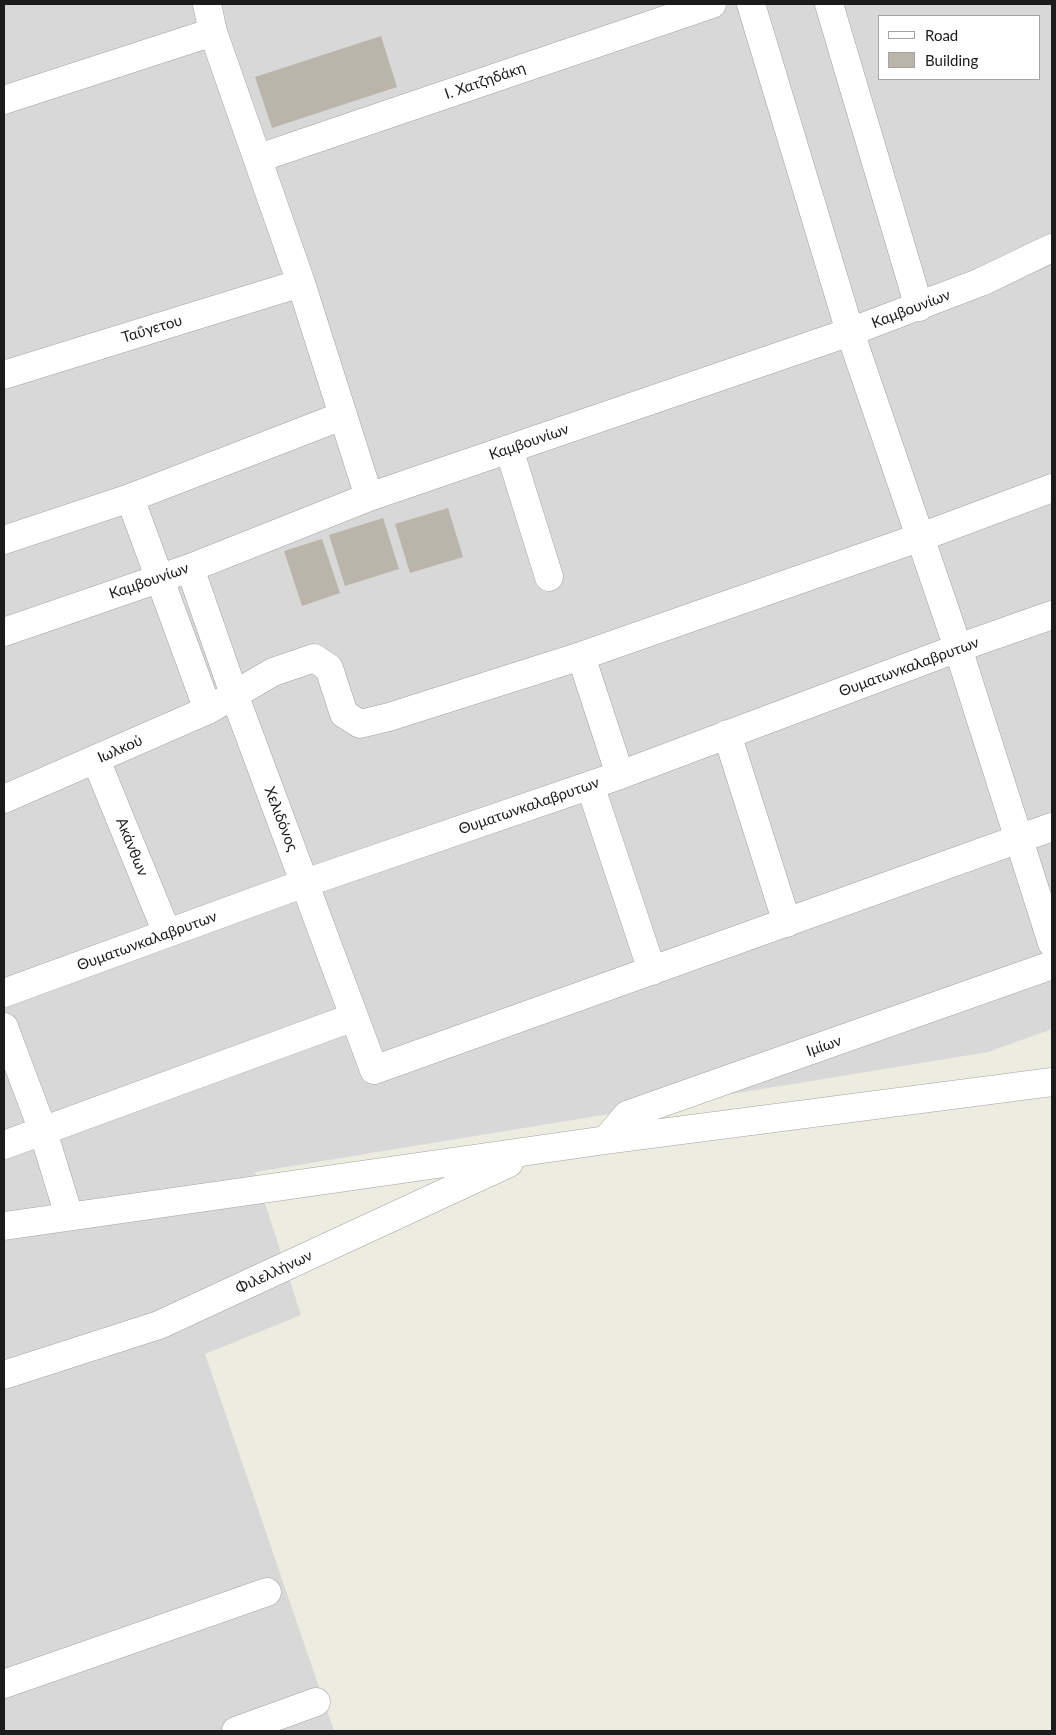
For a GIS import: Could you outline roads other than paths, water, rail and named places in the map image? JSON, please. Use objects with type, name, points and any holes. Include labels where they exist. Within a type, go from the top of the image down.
[{"type":"street","points":[[207,4],[213,32],[301,282],[368,497]]},
{"type":"street","name":"Ι. Χατζηδάκη","points":[[258,158],[712,4]]},
{"type":"street","points":[[750,4],[850,332],[958,648],[1052,943]]},
{"type":"street","points":[[829,4],[919,307]]},
{"type":"street","points":[[4,100],[213,32]]},
{"type":"street","name":"Καμβουνίων","points":[[4,632],[190,568],[368,497],[919,307],[981,282],[1052,248]]},
{"type":"street","name":"Ταΰγετου","points":[[4,375],[301,282]]},
{"type":"street","points":[[4,540],[130,498],[342,416]]},
{"type":"street","points":[[509,449],[549,577]]},
{"type":"street","points":[[620,775],[581,656],[921,537],[1052,488]]},
{"type":"street","points":[[130,498],[208,710]]},
{"type":"street","name":"Χελιδόνος","points":[[190,568],[234,694],[374,1070],[652,971]]},
{"type":"street","name":"Θυματωνκαλαβρυτων","points":[[4,993],[305,882],[620,775],[958,648],[1052,615]]},
{"type":"street","name":"Ιωλκού","points":[[4,799],[208,710],[273,672],[314,658],[329,668],[344,714],[360,724],[389,717],[581,656]]},
{"type":"street","points":[[727,734],[787,923]]},
{"type":"street","name":"Ακάνθων","points":[[96,760],[167,933]]},
{"type":"street","points":[[590,785],[652,971],[1052,827]]},
{"type":"street","name":"Ιμίων","points":[[606,1140],[627,1115],[1052,965]]},
{"type":"street","points":[[4,1145],[354,1017]]},
{"type":"street","points":[[4,1027],[43,1130],[70,1216]]},
{"type":"street","points":[[4,1226],[606,1140],[1052,1082]]},
{"type":"street","name":"Φιλελλήνων","points":[[4,1375],[159,1325],[536,1150]]},
{"type":"street","points":[[4,1684],[267,1592]]},
{"type":"street","points":[[236,1731],[316,1702]]}]
